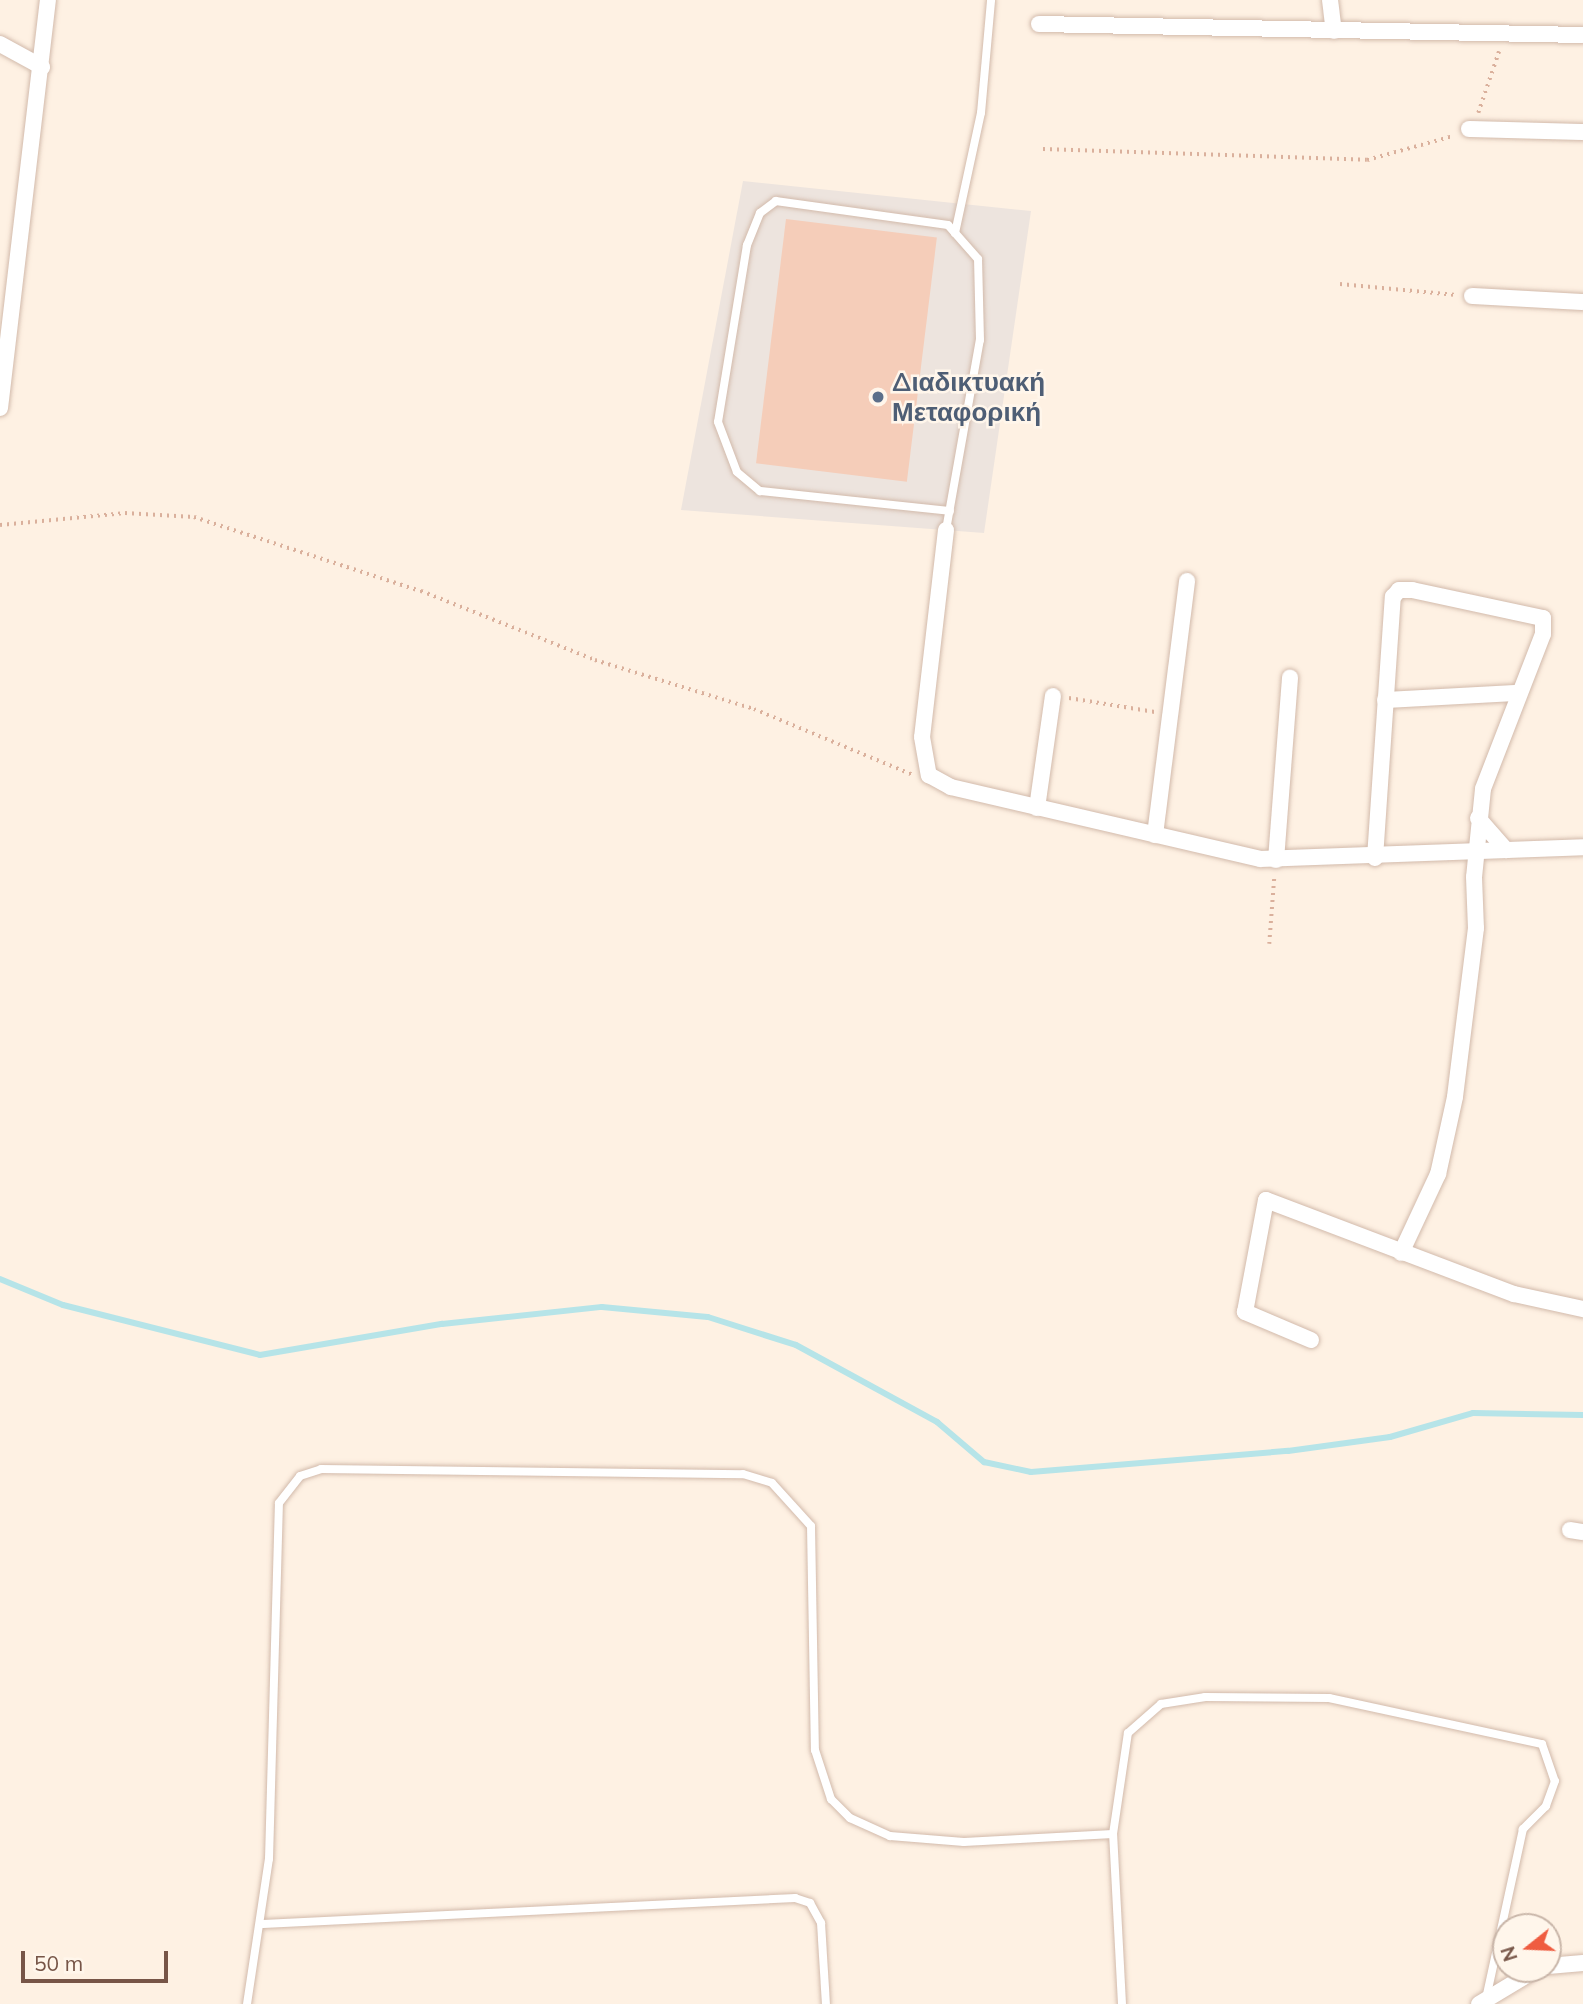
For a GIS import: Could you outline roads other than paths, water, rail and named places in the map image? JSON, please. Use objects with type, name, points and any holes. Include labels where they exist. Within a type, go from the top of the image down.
[{"type":"street","points":[[0,408],[48,0]]},
{"type":"street","points":[[1330,0],[1334,31]]},
{"type":"street","points":[[1039,24],[1501,36],[1583,35]]},
{"type":"street","points":[[0,44],[41,67]]},
{"type":"street","points":[[1469,129],[1583,132]]},
{"type":"street","points":[[1472,296],[1583,302]]},
{"type":"street","points":[[946,530],[922,737],[929,775],[1037,808],[1276,860],[1375,858],[1583,847]]},
{"type":"street","points":[[1154,835],[1187,581]]},
{"type":"street","points":[[1375,858],[1385,700],[1399,590],[1542,618],[1543,634],[1516,693],[1478,818],[1476,928],[1455,1097],[1438,1174],[1401,1253]]},
{"type":"street","points":[[1276,860],[1290,678]]},
{"type":"street","points":[[1385,700],[1516,693]]},
{"type":"street","points":[[1037,808],[1053,696]]},
{"type":"street","points":[[1478,818],[1506,850]]},
{"type":"street","points":[[1311,1340],[1245,1311],[1266,1200],[1514,1294],[1583,1309]]},
{"type":"street","points":[[1562,1965],[1583,1964]]},
{"type":"street","points":[[1482,2002],[1514,1983]]},
{"type":"lane","points":[[955,233],[981,113],[991,0]]},
{"type":"lane","points":[[946,530],[950,511],[981,304],[978,259],[948,225],[901,215],[776,201],[760,214],[747,245],[718,422],[737,472],[760,491],[950,511]]},
{"type":"lane","points":[[247,2004],[263,1924],[276,1529],[288,1487],[321,1469],[743,1474],[772,1483],[811,1526],[815,1750],[831,1799],[850,1818],[890,1836],[964,1842],[1113,1834]]},
{"type":"lane","points":[[1122,2004],[1113,1834],[1128,1733],[1161,1704],[1205,1697],[1329,1698],[1542,1744],[1555,1781],[1546,1806],[1523,1829],[1482,2002]]},
{"type":"lane","points":[[263,1924],[795,1898],[810,1903],[821,1923],[826,2004]]},
{"type":"waterway","points":[[0,1279],[63,1305],[260,1355],[442,1324],[602,1307],[708,1317],[796,1345],[937,1422],[984,1462],[1031,1472],[1288,1451],[1390,1437],[1473,1413],[1583,1415]]},
{"type":"place","name":"Διαδικτυακή Μεταφορική","points":[[878,397]]}]
